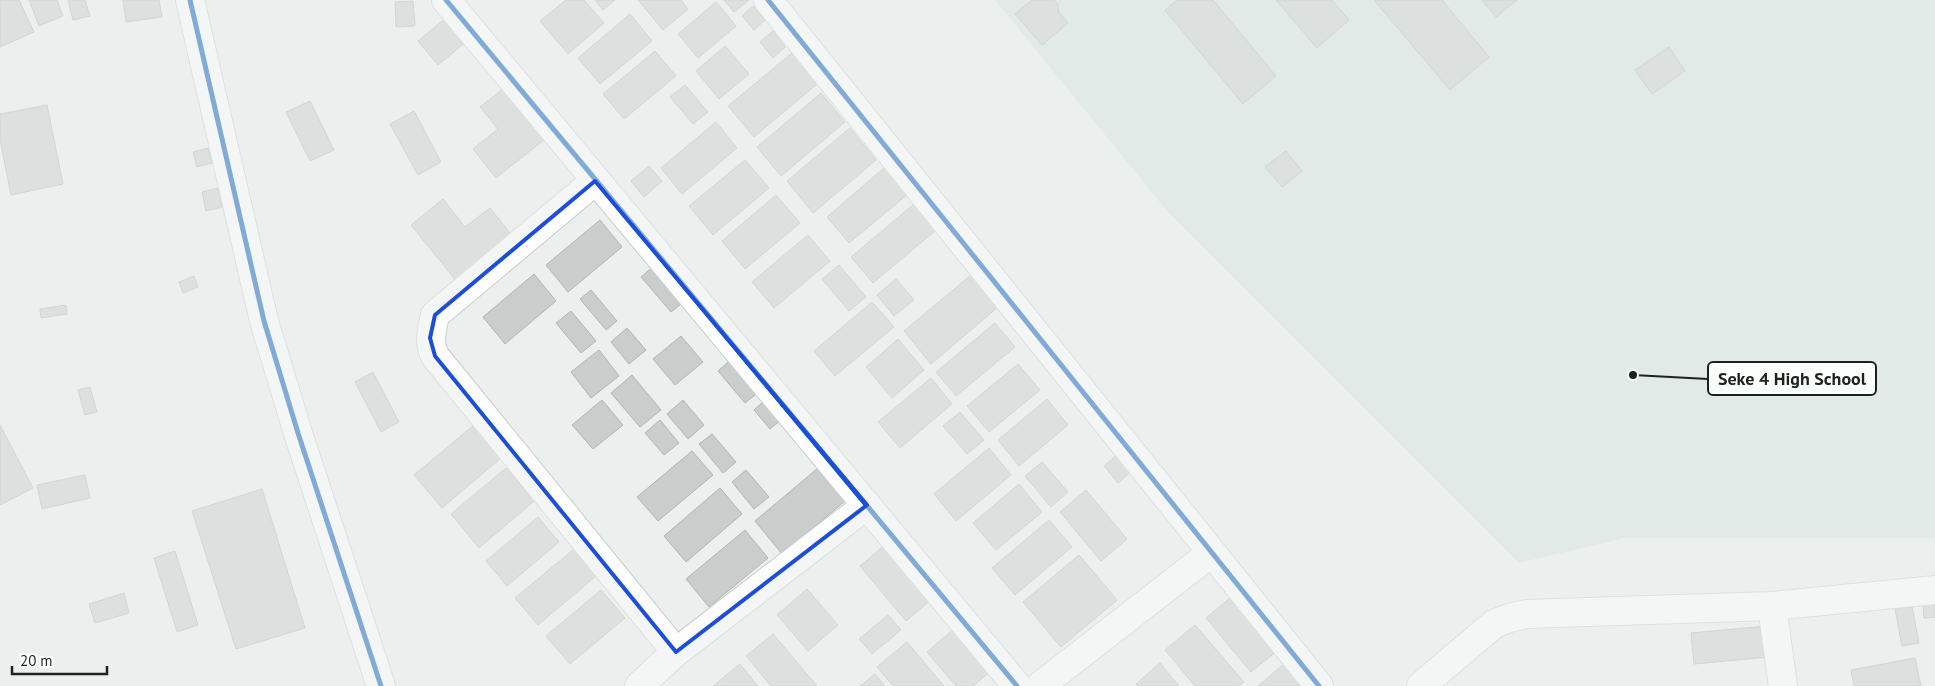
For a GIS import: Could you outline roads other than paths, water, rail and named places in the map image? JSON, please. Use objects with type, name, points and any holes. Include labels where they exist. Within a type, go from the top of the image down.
[{"type":"street","points":[[190,0],[264,321],[298,433],[381,686]]},
{"type":"street","points":[[446,0],[1017,686]]},
{"type":"street","points":[[768,0],[1318,686]]},
{"type":"street","points":[[596,181],[435,315],[430,338],[432,348],[442,364],[676,652]]},
{"type":"street","points":[[639,686],[676,652],[867,505]]},
{"type":"street","points":[[1040,686],[1211,554]]},
{"type":"street","points":[[1421,686],[1494,624],[1526,614],[1772,606],[1935,590]]},
{"type":"street","points":[[1772,606],[1783,686]]},
{"type":"place","name":"Seke 4 High School","points":[[1633,375]]}]
